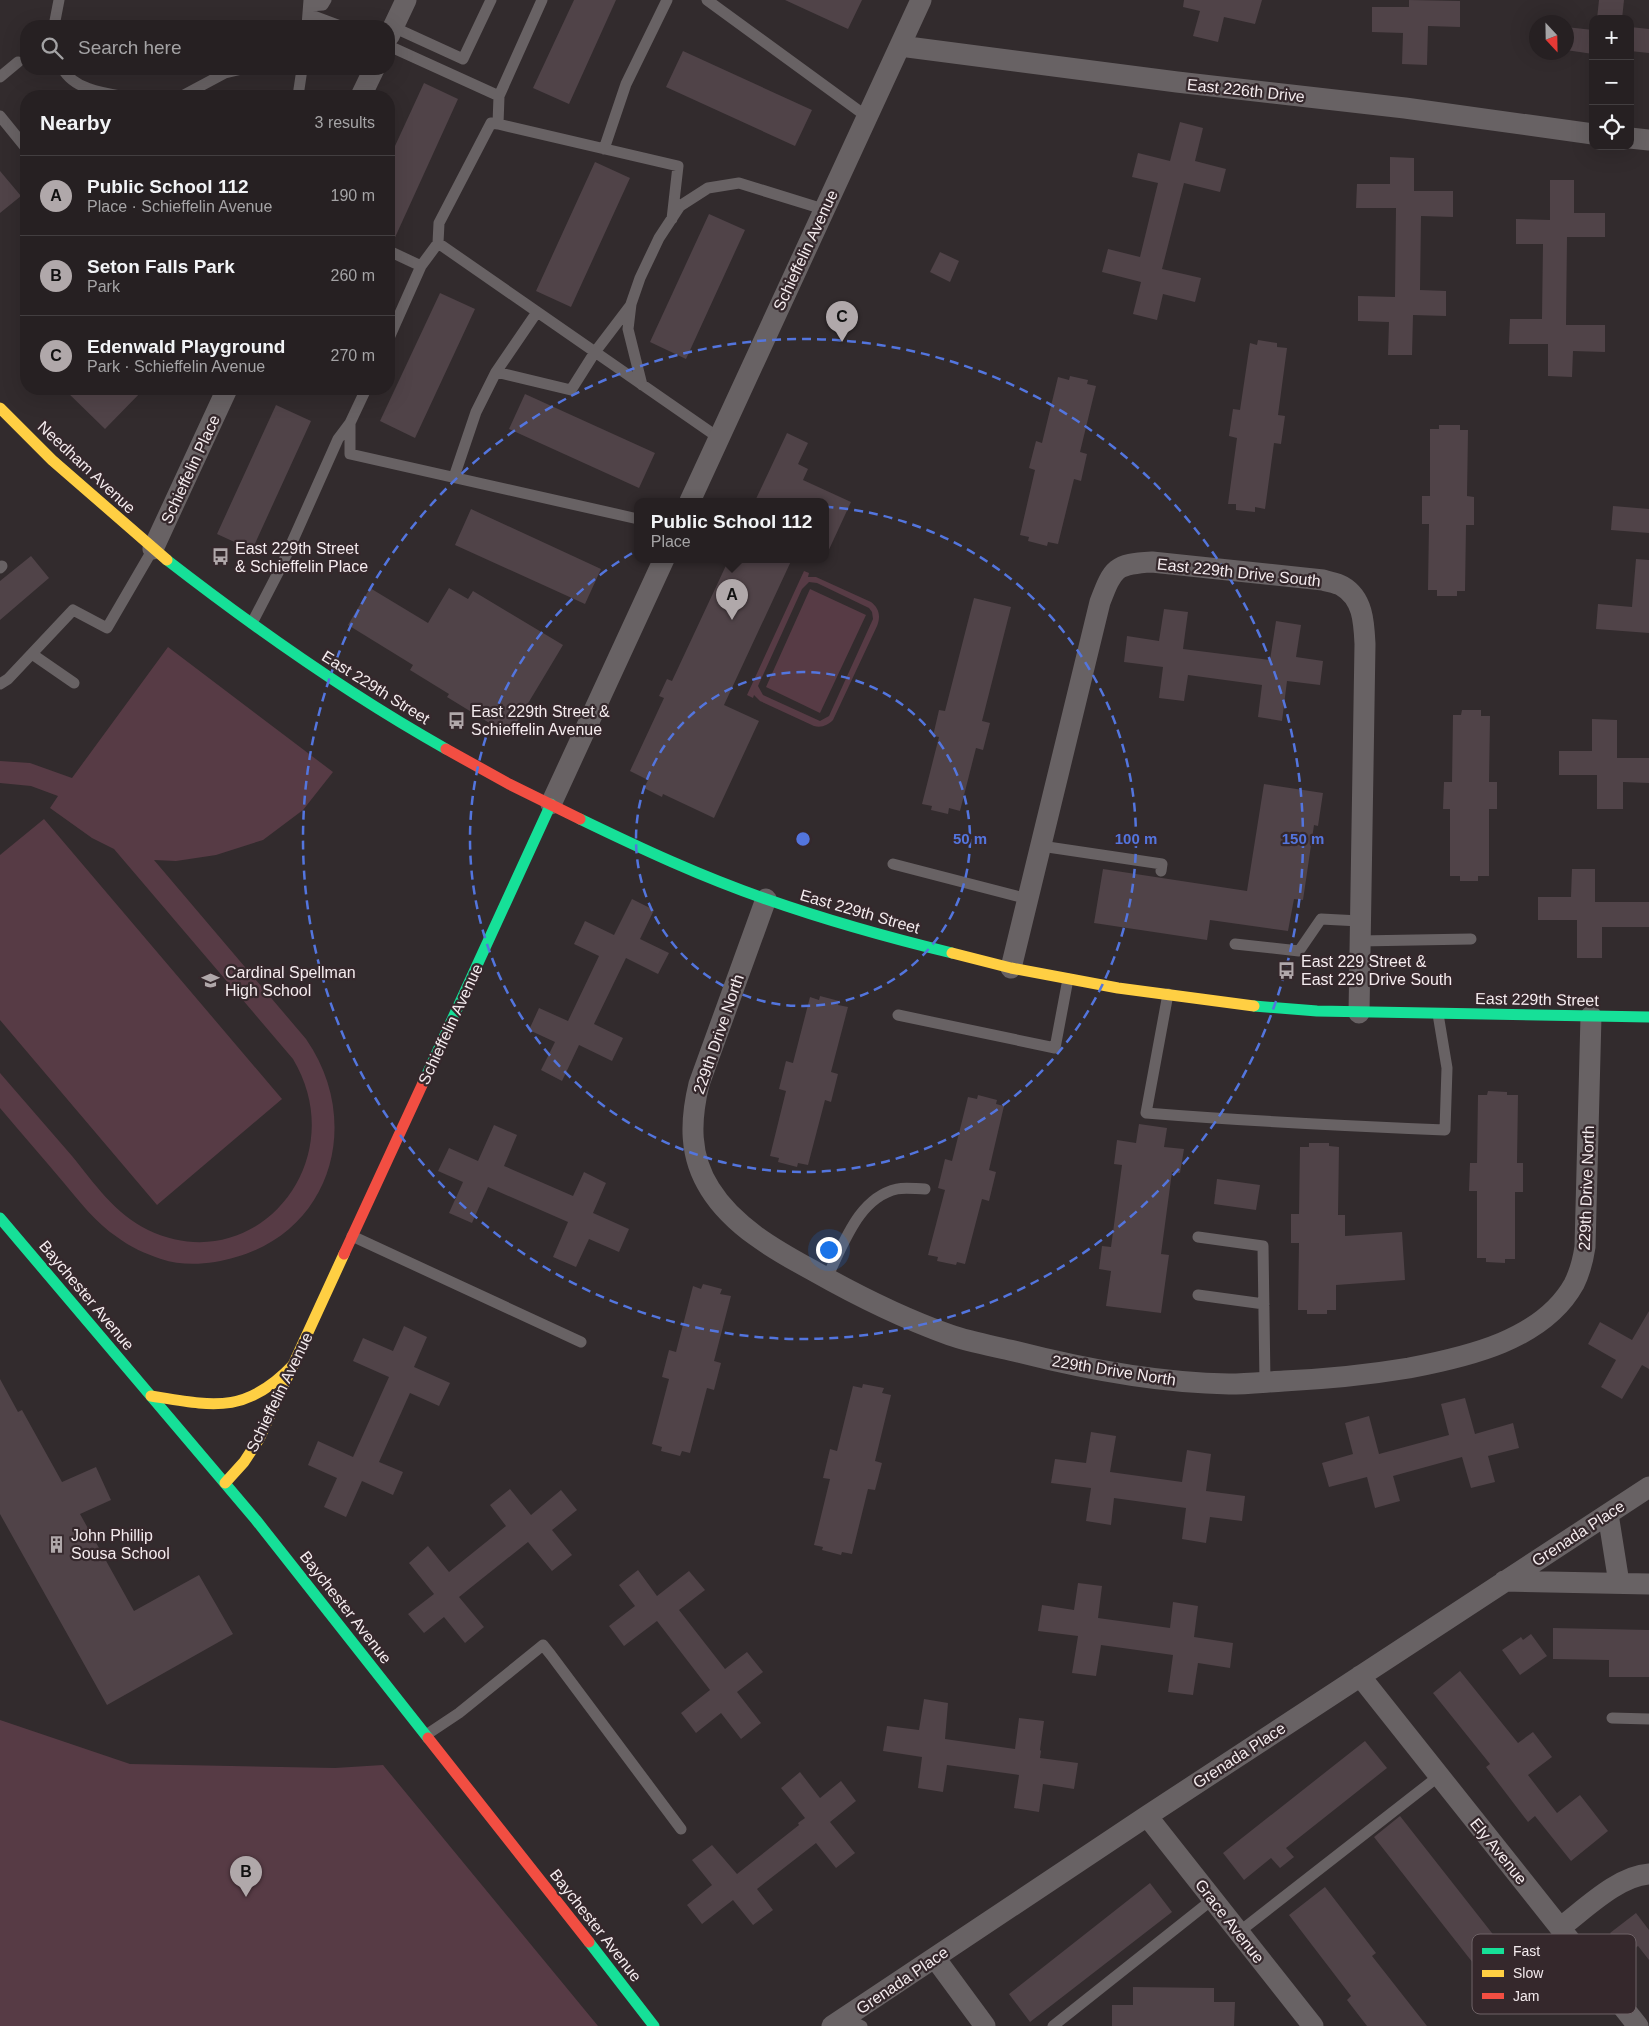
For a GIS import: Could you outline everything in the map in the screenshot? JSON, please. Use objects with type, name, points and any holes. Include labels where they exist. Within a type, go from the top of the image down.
[{"type":"street","points":[[395,25],[406,0]]},
{"type":"street","name":"Schieffelin Avenue","points":[[691,498],[921,0]]},
{"type":"street","name":"East 226th Drive","points":[[900,46],[1168,81],[1405,108],[1589,133]]},
{"type":"street","points":[[364,90],[371,75]]},
{"type":"street","points":[[1634,138],[1649,140]]},
{"type":"street","name":"Schieffelin Place","points":[[153,549],[224,395]]},
{"type":"street","name":"Needham Avenue","points":[[0,408],[52,460],[153,549]]},
{"type":"street","name":"East 229th Street","points":[[153,549],[252,624],[318,670],[407,727],[509,784],[680,866],[766,899],[907,942],[1011,968],[1118,988],[1255,1006],[1359,1013],[1649,1017]]},
{"type":"street","name":"East 229th Drive South","points":[[1011,968],[1100,602],[1110,576],[1120,566],[1131,563],[1152,562],[1323,580],[1342,586],[1354,596],[1360,607],[1364,622],[1359,1013]]},
{"type":"street","name":"Schieffelin Avenue","points":[[225,1483],[244,1462],[254,1447],[294,1364],[662,563]]},
{"type":"street","name":"229th Drive North","points":[[766,899],[699,1084],[693,1110],[693,1138],[699,1166],[709,1188],[723,1208],[742,1225],[793,1261],[878,1305],[952,1335],[1040,1358],[1161,1380],[1231,1384],[1370,1375],[1483,1350],[1527,1330],[1548,1314],[1566,1296],[1581,1267],[1586,1247],[1591,1016]]},
{"type":"street","name":"Baychester Avenue","points":[[0,1218],[225,1483],[654,2026]]},
{"type":"street","points":[[151,1396],[206,1404],[226,1403],[258,1393],[283,1376],[294,1364]]},
{"type":"street","name":"Grenada Place","points":[[846,2023],[935,1958],[1147,1816],[1649,1487]]},
{"type":"street","points":[[1608,1514],[1619,1583]]},
{"type":"street","points":[[1504,1581],[1649,1584]]},
{"type":"street","name":"Ely Avenue","points":[[1360,1676],[1566,1934]]},
{"type":"street","name":"Grace Avenue","points":[[1147,1816],[1313,2026]]},
{"type":"street","points":[[1561,1928],[1621,1882],[1638,1875],[1649,1874]]},
{"type":"street","points":[[935,1958],[985,2026]]},
{"type":"street","name":"Ely Avenue","points":[[1629,2014],[1638,2026]]},
{"type":"lane","points":[[55,20],[59,0]]},
{"type":"lane","points":[[309,7],[323,4],[326,0]]},
{"type":"lane","points":[[395,38],[463,59],[491,0]]},
{"type":"lane","points":[[498,124],[499,96],[542,0]]},
{"type":"lane","points":[[604,149],[626,84],[667,0]]},
{"type":"lane","points":[[707,0],[866,116]]},
{"type":"lane","points":[[308,20],[309,7]]},
{"type":"lane","points":[[309,7],[330,20]]},
{"type":"lane","points":[[395,39],[499,96]]},
{"type":"lane","points":[[0,77],[18,62]]},
{"type":"lane","points":[[69,75],[75,82],[94,90]]},
{"type":"lane","points":[[193,90],[221,75]]},
{"type":"lane","points":[[299,90],[301,75]]},
{"type":"lane","points":[[0,116],[20,141]]},
{"type":"lane","points":[[395,324],[421,266],[438,243],[439,223],[491,124],[498,124],[678,166],[672,219]]},
{"type":"lane","points":[[642,384],[628,329],[631,304],[640,278],[659,238],[680,206],[708,188],[739,183],[824,209]]},
{"type":"lane","points":[[438,243],[719,438]]},
{"type":"lane","points":[[395,254],[421,266]]},
{"type":"lane","points":[[496,372],[572,390],[595,352],[631,304]]},
{"type":"lane","points":[[454,477],[476,412],[496,372],[537,312]]},
{"type":"lane","points":[[252,624],[281,567],[338,439],[350,423],[363,395]]},
{"type":"lane","points":[[350,423],[350,454],[634,518]]},
{"type":"lane","points":[[0,684],[8,679],[73,610],[106,628],[153,549]]},
{"type":"lane","points":[[32,654],[74,683]]},
{"type":"lane","points":[[1041,846],[1162,864],[1162,871]]},
{"type":"lane","points":[[893,864],[1028,899]]},
{"type":"lane","points":[[1235,944],[1299,951],[1321,919],[1360,931],[1471,939]]},
{"type":"lane","points":[[898,1015],[1055,1048],[1068,979]]},
{"type":"lane","points":[[1168,994],[1146,1112],[1220,1119],[1445,1130],[1447,1068],[1438,1014]]},
{"type":"lane","points":[[826,1279],[861,1212],[877,1199],[897,1189],[925,1189]]},
{"type":"lane","points":[[352,1236],[581,1342]]},
{"type":"lane","points":[[1198,1237],[1263,1246],[1265,1382]]},
{"type":"lane","points":[[1198,1295],[1264,1304]]},
{"type":"lane","points":[[426,1735],[458,1713],[543,1645],[681,1829]]},
{"type":"lane","points":[[1612,1718],[1649,1719]]},
{"type":"lane","points":[[1239,1932],[1439,1776]]},
{"type":"lane","points":[[1053,2026],[1213,1899]]},
{"type":"shaded area","points":[[804,571],[809,573],[808,577],[816,577],[871,602],[876,607],[879,612],[877,626],[833,720],[829,723],[817,727],[814,726],[760,701],[754,695],[753,698],[747,695]],"holes":[[[809,582],[817,583],[869,608],[873,619],[829,716],[820,721],[763,695],[758,686],[802,589]]]},
{"type":"shaded area","points":[[810,589],[866,615],[820,713],[766,687]]},
{"type":"shaded area","points":[[168,647],[333,772],[303,810],[263,840],[216,855],[176,861],[154,860],[306,1039],[323,1070],[332,1103],[334,1136],[329,1168],[316,1197],[296,1222],[269,1243],[236,1257],[199,1264],[180,1263],[155,1257],[122,1241],[109,1231],[82,1205],[0,1108],[0,1073],[115,1207],[148,1230],[188,1241],[225,1239],[257,1225],[284,1202],[302,1171],[311,1136],[309,1098],[293,1059],[114,849],[92,838],[50,808],[58,796],[31,786],[0,783],[0,761],[30,763],[72,778]]},
{"type":"shaded area","points":[[44,819],[282,1099],[157,1205],[0,1020],[0,855]]},
{"type":"shaded area","points":[[0,1720],[130,1764],[335,1768],[383,1765],[598,2026],[0,2026]]},
{"type":"building","points":[[574,0],[616,0],[569,104],[533,88]]},
{"type":"building","points":[[785,0],[862,0],[848,29]]},
{"type":"building","points":[[1184,0],[1262,0],[1255,24],[1224,17],[1218,42],[1193,36],[1200,11],[1183,7]]},
{"type":"building","points":[[1409,0],[1460,1],[1460,27],[1428,26],[1427,65],[1402,64],[1403,33],[1372,32],[1372,7],[1409,7]]},
{"type":"building","points":[[1599,0],[1624,0],[1622,15],[1597,15]]},
{"type":"building","points":[[1634,27],[1649,29],[1649,53],[1634,51]]},
{"type":"building","points":[[1574,28],[1589,30],[1589,53],[1574,51]]},
{"type":"building","points":[[683,51],[812,110],[795,146],[666,87]]},
{"type":"building","points":[[424,83],[458,99],[395,237],[395,146]]},
{"type":"building","points":[[1180,122],[1203,128],[1195,161],[1226,169],[1220,192],[1184,183],[1162,269],[1201,278],[1195,302],[1163,294],[1157,320],[1133,314],[1141,282],[1102,272],[1108,249],[1140,257],[1158,183],[1132,177],[1138,153],[1170,161]]},
{"type":"building","points":[[1390,157],[1414,158],[1414,191],[1453,191],[1453,217],[1421,216],[1420,290],[1446,291],[1446,316],[1413,315],[1412,355],[1388,355],[1389,322],[1358,321],[1358,296],[1395,297],[1396,208],[1356,208],[1357,184],[1390,184]]},
{"type":"building","points":[[595,162],[630,178],[571,307],[536,291]]},
{"type":"building","points":[[0,171],[20,197],[0,213]]},
{"type":"building","points":[[1550,180],[1574,180],[1574,213],[1605,213],[1605,237],[1567,237],[1566,325],[1605,325],[1605,352],[1573,351],[1572,377],[1548,376],[1548,344],[1509,344],[1510,319],[1542,319],[1543,244],[1516,244],[1516,219],[1550,220]]},
{"type":"building","points":[[709,214],[745,230],[686,359],[650,342]]},
{"type":"building","points":[[940,252],[959,261],[950,282],[930,272]]},
{"type":"building","points":[[440,293],[475,309],[415,438],[380,421],[392,395],[395,395],[395,389]]},
{"type":"building","points":[[1258,340],[1277,343],[1277,347],[1287,348],[1278,415],[1285,416],[1281,444],[1274,443],[1265,509],[1255,507],[1255,512],[1236,510],[1236,504],[1228,504],[1237,438],[1229,436],[1233,409],[1240,410],[1250,343],[1257,345]]},
{"type":"building","points":[[1070,376],[1088,380],[1087,384],[1096,386],[1080,452],[1087,454],[1081,481],[1074,479],[1058,544],[1048,542],[1047,546],[1028,541],[1029,537],[1020,535],[1035,470],[1029,468],[1036,441],[1042,443],[1058,377],[1069,380]]},
{"type":"building","points":[[525,394],[655,453],[639,488],[509,429]]},
{"type":"building","points":[[70,395],[138,395],[105,429]]},
{"type":"building","points":[[276,405],[311,421],[252,550],[217,534]]},
{"type":"building","points":[[1439,425],[1460,425],[1460,430],[1468,430],[1467,496],[1474,497],[1474,525],[1466,525],[1465,591],[1457,591],[1457,596],[1437,596],[1437,590],[1428,590],[1429,524],[1422,524],[1422,496],[1430,496],[1430,429],[1439,429]]},
{"type":"building","points":[[787,433],[808,443],[798,464],[808,469],[803,480],[851,502],[829,550],[829,498],[756,498]]},
{"type":"building","points":[[1613,506],[1649,509],[1649,533],[1611,530]]},
{"type":"building","points":[[471,509],[601,569],[585,604],[455,545]]},
{"type":"building","points":[[31,556],[49,578],[0,620],[0,581]]},
{"type":"building","points":[[1636,559],[1649,560],[1649,633],[1596,629],[1598,604],[1632,607]]},
{"type":"building","points":[[727,563],[790,563],[724,705],[759,721],[714,818],[663,794],[662,797],[644,788],[648,780],[630,771],[664,698],[659,696],[667,679],[672,681]]},
{"type":"building","points":[[370,588],[428,623],[449,588],[468,599],[473,591],[563,645],[509,735],[447,697],[449,694],[410,670],[413,665],[348,625]]},
{"type":"building","points":[[974,598],[1011,607],[982,721],[990,723],[983,750],[976,748],[960,811],[949,808],[948,814],[931,810],[932,806],[922,804],[939,737],[933,736],[939,710],[945,711]]},
{"type":"building","points":[[1164,609],[1188,612],[1183,649],[1270,660],[1276,621],[1301,625],[1296,657],[1323,661],[1320,685],[1287,681],[1282,721],[1258,717],[1262,685],[1188,675],[1184,701],[1159,698],[1163,667],[1124,662],[1127,636],[1159,641]]},
{"type":"building","points":[[1462,710],[1481,710],[1481,716],[1490,716],[1489,782],[1497,782],[1497,809],[1489,809],[1489,876],[1478,876],[1478,881],[1460,881],[1460,876],[1450,876],[1450,809],[1443,809],[1444,782],[1452,782],[1453,715],[1461,715]]},
{"type":"building","points":[[1592,719],[1617,720],[1617,758],[1649,758],[1649,783],[1623,782],[1623,809],[1597,809],[1597,775],[1559,775],[1559,751],[1592,751]]},
{"type":"building","points":[[1264,784],[1323,793],[1318,826],[1314,825],[1303,900],[1294,899],[1288,931],[1210,920],[1207,940],[1094,923],[1103,869],[1247,891]]},
{"type":"building","points":[[1572,869],[1595,869],[1595,902],[1649,902],[1649,927],[1602,927],[1602,958],[1577,958],[1577,920],[1538,920],[1538,897],[1571,897]]},
{"type":"building","points":[[632,899],[654,910],[640,939],[669,953],[658,974],[626,958],[594,1024],[623,1038],[612,1061],[579,1045],[562,1081],[541,1070],[555,1042],[529,1030],[539,1008],[568,1021],[599,956],[574,944],[585,921],[614,935]]},
{"type":"building","points":[[820,996],[839,1001],[838,1005],[848,1007],[831,1072],[838,1074],[831,1102],[825,1100],[808,1165],[798,1163],[797,1167],[778,1162],[779,1158],[770,1156],[786,1091],[779,1089],[786,1061],[793,1063],[810,997],[819,1000]]},
{"type":"building","points":[[1488,1091],[1507,1092],[1507,1095],[1518,1095],[1517,1163],[1523,1163],[1523,1192],[1515,1192],[1515,1259],[1505,1259],[1505,1263],[1486,1262],[1486,1258],[1477,1258],[1477,1191],[1469,1191],[1470,1163],[1477,1163],[1478,1095],[1487,1095]]},
{"type":"building","points":[[978,1095],[997,1100],[996,1104],[1004,1106],[989,1170],[996,1172],[989,1201],[982,1199],[965,1264],[957,1262],[956,1265],[937,1261],[938,1257],[928,1255],[945,1190],[938,1188],[945,1159],[952,1161],[968,1097],[977,1099]]},
{"type":"building","points":[[1139,1124],[1167,1128],[1164,1147],[1184,1149],[1180,1173],[1172,1172],[1161,1254],[1169,1255],[1161,1313],[1106,1306],[1111,1271],[1099,1269],[1102,1246],[1111,1247],[1122,1165],[1114,1164],[1117,1140],[1136,1143]]},
{"type":"building","points":[[494,1125],[517,1135],[504,1166],[573,1196],[584,1172],[606,1183],[593,1213],[629,1229],[619,1252],[589,1239],[576,1267],[553,1257],[568,1222],[488,1187],[472,1223],[449,1213],[463,1182],[438,1171],[449,1148],[478,1161]]},
{"type":"building","points":[[1309,1143],[1329,1143],[1329,1146],[1339,1147],[1338,1215],[1345,1215],[1345,1236],[1402,1232],[1405,1280],[1336,1285],[1336,1310],[1327,1310],[1327,1314],[1307,1314],[1307,1310],[1298,1310],[1299,1243],[1291,1243],[1291,1214],[1299,1214],[1300,1147],[1309,1147]]},
{"type":"building","points":[[1217,1179],[1260,1185],[1256,1210],[1214,1204]]},
{"type":"building","points":[[703,1284],[722,1289],[720,1294],[731,1296],[714,1361],[721,1363],[714,1390],[707,1388],[690,1453],[682,1451],[680,1456],[661,1451],[662,1447],[652,1444],[669,1379],[662,1377],[669,1350],[676,1352],[693,1286],[701,1289]]},
{"type":"building","points":[[1649,1311],[1649,1369],[1642,1365],[1622,1399],[1601,1387],[1616,1360],[1588,1344],[1600,1322],[1632,1340]]},
{"type":"building","points":[[404,1326],[427,1337],[414,1367],[450,1383],[439,1406],[410,1393],[379,1462],[403,1472],[393,1495],[362,1481],[346,1517],[324,1507],[337,1478],[308,1465],[318,1441],[353,1457],[389,1377],[353,1361],[363,1338],[393,1351]]},
{"type":"building","name":"John Phillip Sousa School","points":[[0,1379],[18,1412],[22,1410],[62,1482],[96,1467],[111,1500],[80,1514],[134,1611],[199,1575],[233,1634],[107,1705],[0,1514]]},
{"type":"building","points":[[863,1384],[884,1388],[882,1393],[891,1395],[875,1461],[882,1463],[875,1490],[868,1489],[852,1554],[842,1552],[841,1555],[822,1550],[823,1547],[814,1545],[830,1479],[823,1478],[830,1449],[837,1451],[853,1386],[862,1388]]},
{"type":"building","points":[[1465,1398],[1475,1434],[1513,1423],[1519,1448],[1488,1456],[1495,1482],[1471,1488],[1462,1457],[1393,1476],[1400,1501],[1375,1508],[1367,1477],[1329,1487],[1322,1463],[1353,1454],[1345,1423],[1369,1416],[1379,1454],[1449,1435],[1441,1404]]},
{"type":"building","points":[[1091,1432],[1116,1436],[1110,1472],[1182,1482],[1187,1450],[1211,1454],[1206,1491],[1245,1496],[1242,1521],[1210,1517],[1206,1543],[1182,1539],[1186,1508],[1114,1498],[1111,1525],[1086,1521],[1091,1488],[1051,1483],[1055,1459],[1086,1463]]},
{"type":"building","points":[[510,1489],[531,1515],[561,1490],[577,1510],[552,1530],[572,1555],[552,1571],[528,1542],[459,1597],[484,1627],[465,1643],[444,1617],[424,1633],[408,1614],[434,1594],[409,1563],[428,1546],[449,1572],[506,1526],[490,1505]]},
{"type":"building","points":[[638,1570],[657,1596],[689,1571],[705,1590],[679,1610],[725,1669],[747,1652],[763,1672],[737,1692],[761,1723],[741,1739],[721,1713],[696,1733],[681,1713],[710,1690],[657,1621],[624,1646],[609,1626],[635,1606],[619,1585]]},
{"type":"building","points":[[1078,1583],[1102,1586],[1098,1618],[1170,1628],[1173,1602],[1198,1606],[1194,1637],[1233,1643],[1230,1668],[1198,1663],[1193,1695],[1168,1692],[1173,1655],[1101,1645],[1096,1676],[1072,1673],[1078,1636],[1038,1631],[1042,1605],[1074,1610]]},
{"type":"building","points":[[1553,1628],[1649,1630],[1649,1677],[1609,1677],[1609,1660],[1553,1659]]},
{"type":"building","points":[[1531,1634],[1547,1656],[1520,1675],[1502,1650],[1521,1637],[1523,1640]]},
{"type":"building","points":[[1460,1671],[1518,1743],[1533,1732],[1552,1757],[1528,1775],[1557,1813],[1580,1795],[1608,1831],[1571,1861],[1535,1816],[1528,1822],[1486,1767],[1490,1764],[1433,1693]]},
{"type":"building","points":[[924,1699],[948,1703],[945,1739],[1015,1749],[1019,1718],[1044,1721],[1040,1758],[1078,1763],[1074,1789],[1043,1784],[1039,1812],[1014,1808],[1019,1775],[947,1765],[943,1792],[918,1788],[922,1757],[883,1751],[887,1726],[919,1730]]},
{"type":"building","points":[[1365,1741],[1387,1768],[1286,1848],[1294,1857],[1280,1868],[1271,1858],[1244,1880],[1223,1853]]},
{"type":"building","points":[[800,1772],[820,1798],[841,1781],[856,1801],[830,1822],[855,1853],[836,1868],[816,1843],[757,1889],[773,1910],[753,1925],[733,1900],[702,1924],[687,1905],[712,1885],[692,1860],[712,1845],[737,1874],[799,1825],[798,1823],[805,1818],[781,1788]]},
{"type":"building","points":[[1400,1816],[1493,1934],[1472,1934],[1472,1962],[1374,1837]]},
{"type":"building","points":[[1150,1883],[1172,1912],[1030,2022],[1009,1994]]},
{"type":"building","points":[[1325,1887],[1376,1953],[1372,1956],[1427,2026],[1367,2026],[1347,2000],[1351,1996],[1289,1915]]},
{"type":"building","points":[[1636,1913],[1649,1930],[1649,1960],[1638,1946],[1636,1947],[1636,1934],[1610,1933]]},
{"type":"building","points":[[1133,1987],[1214,1988],[1214,2002],[1235,2002],[1234,2026],[1112,2026],[1112,2005],[1133,2005]]},
{"type":"traffic: fast","points":[[167,560],[303,660],[374,706],[446,749]]},
{"type":"traffic: fast","points":[[423,1083],[551,804]]},
{"type":"traffic: fast","points":[[580,819],[672,862],[789,907],[882,935],[952,953]]},
{"type":"traffic: fast","points":[[1254,1006],[1317,1011],[1649,1017]]},
{"type":"traffic: fast","points":[[0,1218],[256,1520],[428,1738]]},
{"type":"traffic: fast","points":[[589,1942],[654,2026]]},
{"type":"traffic: slow","points":[[0,408],[52,460],[167,560]]},
{"type":"traffic: slow","points":[[952,953],[1011,968],[1118,988],[1254,1006]]},
{"type":"traffic: slow","points":[[225,1483],[244,1462],[259,1439],[344,1254]]},
{"type":"traffic: slow","points":[[151,1396],[211,1404],[228,1403],[260,1392],[277,1380],[294,1364]]},
{"type":"traffic: jam","points":[[446,749],[509,784],[580,819]]},
{"type":"traffic: jam","points":[[344,1254],[423,1083]]},
{"type":"traffic: jam","points":[[428,1738],[589,1942]]},
{"type":"place","name":"Edenwald Playground","points":[[842,342]]},
{"type":"place","name":"East 229th Street & Schieffelin Place","points":[[221,557]]},
{"type":"place","name":"Public School 112","points":[[732,620]]},
{"type":"place","name":"East 229th Street & Schieffelin Avenue","points":[[457,720]]},
{"type":"place","name":"East 229 Street & East 229 Drive South","points":[[1287,970]]},
{"type":"place","name":"Cardinal Spellman High School","points":[[211,981]]},
{"type":"place","name":"John Phillip Sousa School","points":[[57,1544]]},
{"type":"place","name":"Seton Falls Park","points":[[246,1897]]}]
